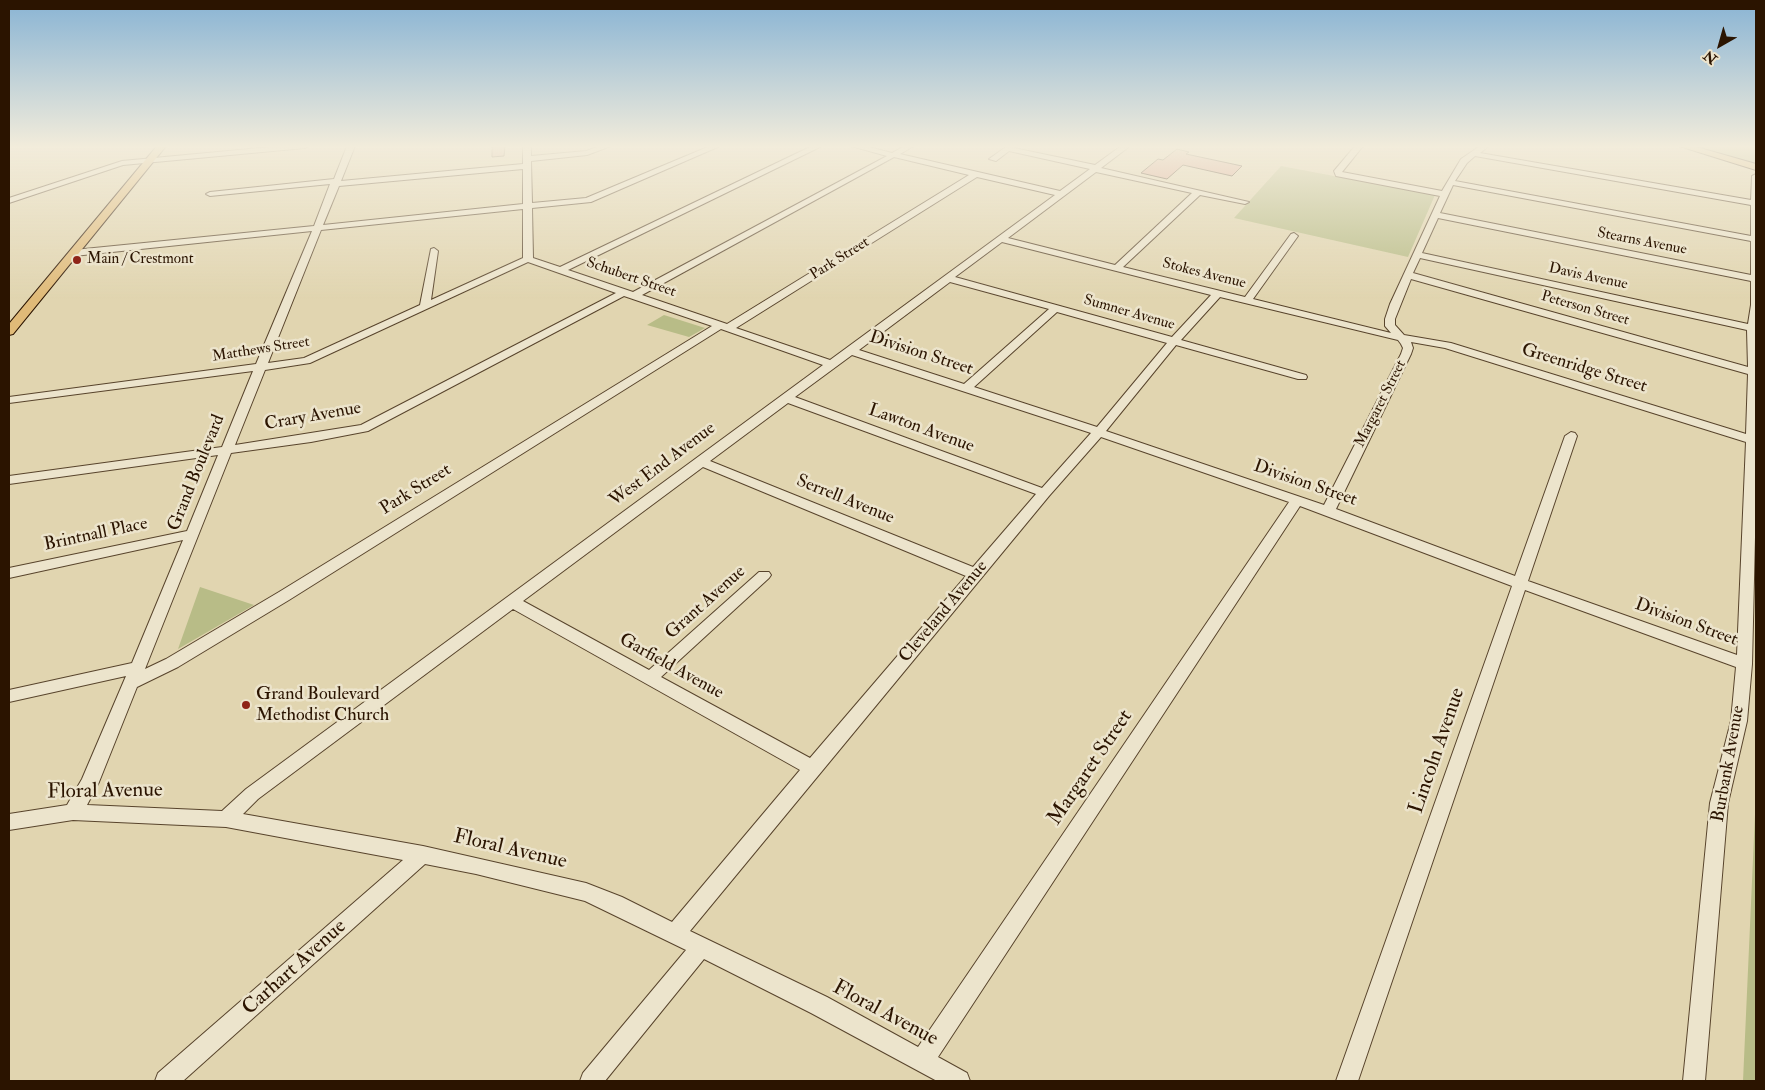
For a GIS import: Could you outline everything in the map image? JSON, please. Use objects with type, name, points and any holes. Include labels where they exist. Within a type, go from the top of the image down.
[{"type":"main road","points":[[9,331],[120,197]]},
{"type":"street","name":"Grand Boulevard","points":[[73,812],[90,782],[138,667],[328,197]]},
{"type":"street","points":[[528,197],[528,259]]},
{"type":"street","points":[[74,253],[528,207],[597,197]]},
{"type":"street","points":[[561,270],[713,197]]},
{"type":"street","name":"Crary Avenue","points":[[9,480],[352,431],[375,423],[629,294],[813,197]]},
{"type":"street","name":"Park Street","points":[[131,683],[172,663],[284,596],[938,197]]},
{"type":"street","name":"West End Avenue","points":[[226,819],[252,794],[1057,197]]},
{"type":"street","points":[[1116,268],[1193,197]]},
{"type":"street","points":[[1221,197],[1245,202]]},
{"type":"street","name":"Margaret Street","points":[[1328,511],[1406,354],[1408,348],[1390,326],[1390,319],[1443,197]]},
{"type":"street","points":[[1530,197],[1755,239]]},
{"type":"street","points":[[1720,197],[1755,203]]},
{"type":"street","name":"Burbank Avenue","points":[[1694,1081],[1720,803],[1739,721],[1744,664],[1754,441],[1752,328],[1756,305],[1755,197]]},
{"type":"street","name":"Stearns Avenue","points":[[1435,216],[1756,279]]},
{"type":"street","points":[[1247,301],[1294,236]]},
{"type":"street","name":"Stokes Avenue","points":[[1001,239],[1247,301],[1400,337]]},
{"type":"street","points":[[425,307],[434,251]]},
{"type":"street","name":"Davis Avenue","points":[[1417,255],[1752,328]]},
{"type":"street","name":"Schubert Street","points":[[528,259],[831,364]]},
{"type":"street","name":"Matthews Street","points":[[9,400],[299,362],[313,358],[528,259]]},
{"type":"street","name":"Peterson Street","points":[[1409,276],[1754,372]]},
{"type":"street","name":"Sumner Avenue","points":[[947,278],[1302,377]]},
{"type":"street","name":"Cleveland Avenue","points":[[675,933],[1044,493],[1099,432],[1174,341],[1218,293]]},
{"type":"street","points":[[966,388],[1056,308]]},
{"type":"street","name":"Greenridge Street","points":[[1400,337],[1447,345],[1754,441]]},
{"type":"street","name":"Division Street","points":[[849,350],[1099,432],[1297,500],[1744,664]]},
{"type":"street","name":"Lawton Avenue","points":[[786,398],[1044,493]]},
{"type":"street","name":"Lincoln Avenue","points":[[1347,1081],[1571,436]]},
{"type":"street","name":"Serrell Avenue","points":[[700,461],[976,574]]},
{"type":"street","name":"Margaret Street","points":[[922,1061],[1297,500]]},
{"type":"street","name":"Brintnall Place","points":[[9,573],[191,534]]},
{"type":"street","name":"Grant Avenue","points":[[650,678],[764,575]]},
{"type":"street","name":"Garfield Avenue","points":[[511,601],[812,768]]},
{"type":"street","points":[[9,696],[138,667]]},
{"type":"street","name":"Floral Avenue","points":[[9,822],[73,812],[179,815],[226,819],[423,854],[510,872],[586,892],[675,933],[819,1005],[959,1081]]},
{"type":"street","name":"Carhart Avenue","points":[[166,1081],[423,854]]},
{"type":"street","points":[[591,1081],[702,947]]},
{"type":"green space","points":[[1253,197],[1434,197],[1408,257],[1234,218]]},
{"type":"green space","points":[[664,315],[705,328],[689,337],[647,325]]},
{"type":"green space","points":[[200,587],[254,605],[178,649]]},
{"type":"green space","points":[[1756,792],[1756,1081],[1743,1081]]},
{"type":"place","name":"Main / Crestmont","points":[[77,260]]},
{"type":"place","name":"Grand Boulevard Methodist Church","points":[[246,705]]}]
